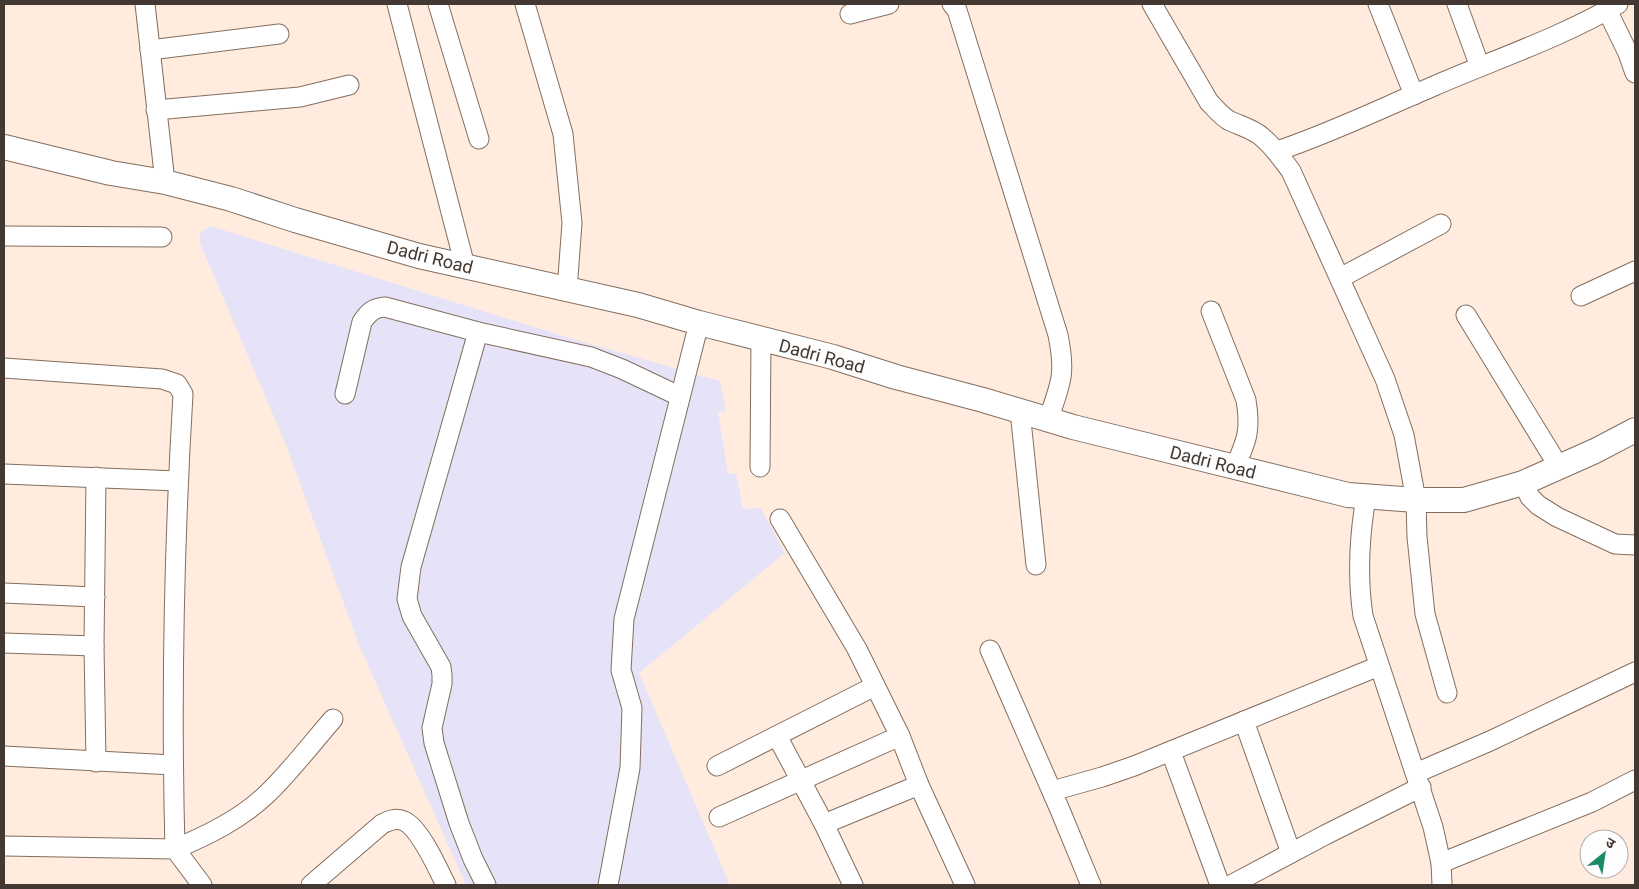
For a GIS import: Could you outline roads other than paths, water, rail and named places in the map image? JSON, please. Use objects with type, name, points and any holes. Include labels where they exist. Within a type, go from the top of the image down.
[{"type":"main road","name":"Dadri Road","points":[[4,147],[111,173],[165,182],[231,199],[391,248],[638,306],[833,357],[1048,420],[1348,495],[1416,500],[1464,500],[1523,483],[1635,430]]},
{"type":"street","points":[[145,4],[165,182]]},
{"type":"street","points":[[397,4],[465,266]]},
{"type":"street","points":[[438,4],[479,139]]},
{"type":"street","points":[[524,4],[563,134],[572,222],[567,290]]},
{"type":"street","points":[[850,14],[888,4]]},
{"type":"street","points":[[952,4],[957,10],[1058,335],[1063,372],[1061,384],[1048,420]]},
{"type":"street","points":[[1152,4],[1209,102],[1220,114],[1229,120],[1245,126],[1262,137],[1276,151],[1291,171],[1385,379],[1404,435],[1416,500],[1417,537],[1426,614],[1447,693]]},
{"type":"street","points":[[1378,4],[1414,95]]},
{"type":"street","points":[[1457,4],[1480,67]]},
{"type":"street","points":[[1276,151],[1308,141],[1362,119],[1414,95],[1581,25],[1613,7],[1635,73]]},
{"type":"street","points":[[150,50],[279,34]]},
{"type":"street","points":[[156,110],[300,97],[350,85]]},
{"type":"street","points":[[1340,278],[1441,224]]},
{"type":"street","points":[[4,236],[162,237]]},
{"type":"street","points":[[1580,296],[1635,271]]},
{"type":"street","points":[[345,394],[362,322],[375,308],[385,306],[478,332],[591,357],[622,369],[679,396]]},
{"type":"street","points":[[1211,311],[1246,400],[1248,432],[1235,467]]},
{"type":"street","points":[[1466,315],[1559,467]]},
{"type":"street","points":[[608,885],[630,768],[632,708],[621,670],[624,619],[698,323]]},
{"type":"street","points":[[478,332],[411,568],[407,599],[412,616],[441,667],[442,684],[432,728],[434,743],[473,860],[486,885]]},
{"type":"street","points":[[760,467],[761,339]]},
{"type":"street","points":[[4,368],[162,379],[177,384],[183,394],[178,481],[173,766],[175,849],[202,885]]},
{"type":"street","points":[[1020,411],[1036,565]]},
{"type":"street","points":[[4,474],[178,481]]},
{"type":"street","points":[[96,477],[94,646],[96,762]]},
{"type":"street","points":[[1523,483],[1530,497],[1538,505],[1557,517],[1615,544],[1635,546]]},
{"type":"street","points":[[1366,497],[1359,559],[1359,591],[1363,616],[1433,827],[1441,864],[1442,885]]},
{"type":"street","points":[[780,519],[857,649],[900,736],[919,785],[965,885]]},
{"type":"street","points":[[4,593],[95,597]]},
{"type":"street","points":[[4,643],[94,646]]},
{"type":"street","points":[[990,650],[1091,885]]},
{"type":"street","points":[[1052,791],[1102,777],[1171,752],[1379,666]]},
{"type":"street","points":[[1231,885],[1292,853],[1418,780],[1490,741],[1635,672]]},
{"type":"street","points":[[717,766],[875,686]]},
{"type":"street","points":[[4,846],[175,849],[212,832],[244,813],[267,794],[333,719]]},
{"type":"street","points":[[1244,721],[1292,853]]},
{"type":"street","points":[[777,736],[824,824],[853,885]]},
{"type":"street","points":[[719,817],[900,736]]},
{"type":"street","points":[[1171,752],[1220,885]]},
{"type":"street","points":[[4,756],[173,766]]},
{"type":"street","points":[[1441,864],[1592,802],[1635,780]]},
{"type":"street","points":[[824,824],[919,785]]},
{"type":"street","points":[[310,885],[382,824],[391,820],[404,820],[415,831],[425,845],[446,885]]}]
